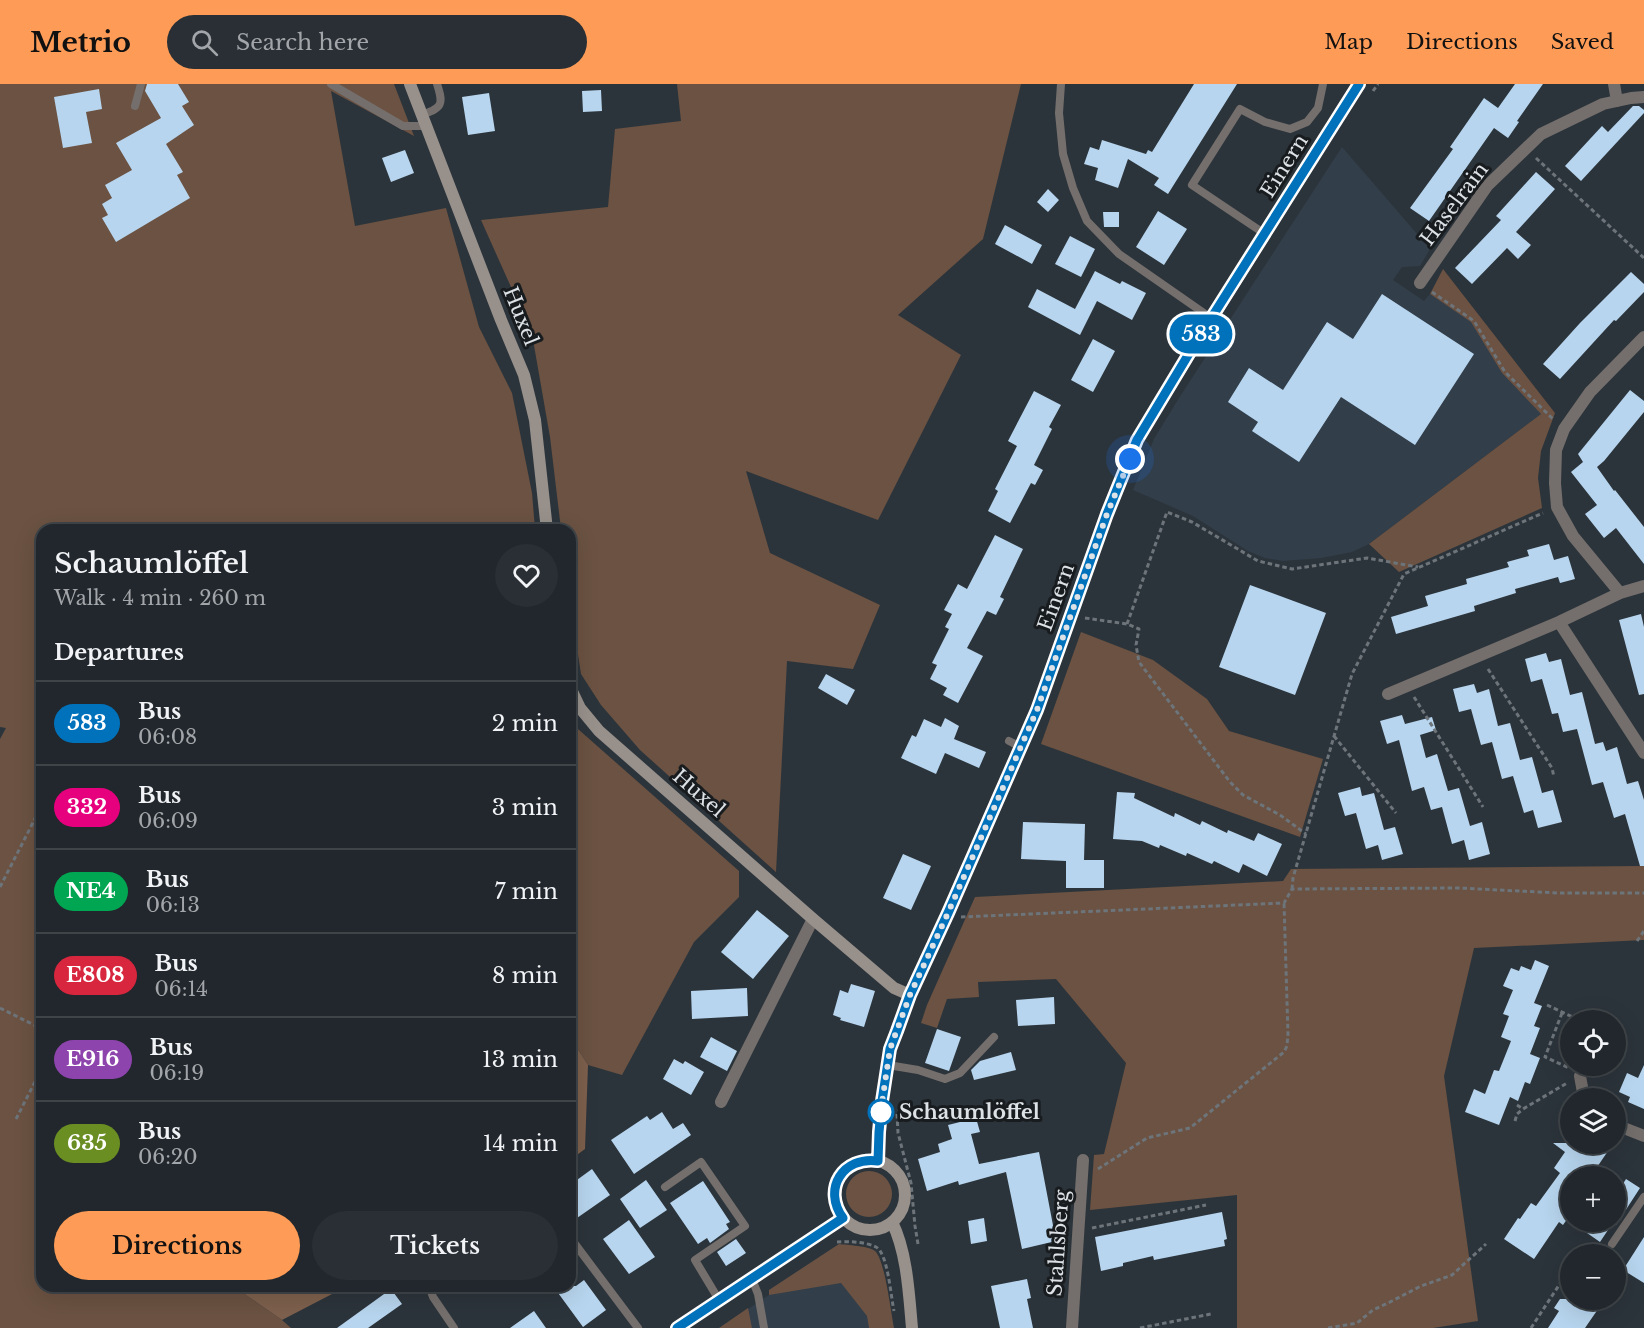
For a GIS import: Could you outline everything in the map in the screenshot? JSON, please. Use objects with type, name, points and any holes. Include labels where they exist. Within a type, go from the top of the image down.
[{"type":"main road","name":"Huxel","points":[[410,84],[524,375],[535,420],[546,524]]},
{"type":"main road","name":"Einern","points":[[878,1161],[879,1132],[890,1049],[910,995],[1037,710],[1107,514],[1137,440],[1359,84]]},
{"type":"main road","name":"Huxel","points":[[576,700],[599,731],[894,988],[910,995]]},
{"type":"main road","points":[[860,1161],[878,1161],[892,1167],[901,1180],[904,1187],[904,1202],[892,1222],[876,1229],[858,1228],[843,1218],[838,1211],[835,1202],[836,1185],[840,1176],[852,1164],[860,1161]]},
{"type":"main road","points":[[676,1328],[843,1218]]},
{"type":"main road","points":[[892,1222],[904,1261],[912,1328]]},
{"type":"street","points":[[1614,84],[1617,101]]},
{"type":"street","name":"Haselrain","points":[[1420,283],[1487,186],[1541,134],[1603,104],[1644,97]]},
{"type":"street","points":[[1620,592],[1573,536],[1557,507],[1554,483],[1556,450],[1564,429],[1590,392],[1644,337]]},
{"type":"street","points":[[1389,694],[1559,622],[1620,592],[1644,586]]},
{"type":"street","points":[[1559,622],[1644,753]]},
{"type":"street","points":[[721,1102],[813,919]]},
{"type":"street","points":[[1580,1076],[1582,1088]]},
{"type":"street","points":[[1626,1129],[1644,1136]]},
{"type":"street","name":"Stahlsberg","points":[[1072,1328],[1083,1160]]},
{"type":"lane","points":[[135,106],[141,84]]},
{"type":"lane","points":[[331,84],[403,126],[424,121],[441,105],[437,84]]},
{"type":"lane","points":[[1061,84],[1059,113],[1063,154],[1087,221],[1119,254],[1211,318]]},
{"type":"lane","points":[[1265,234],[1192,184],[1239,109],[1265,123],[1290,129],[1307,122],[1318,108],[1323,84]]},
{"type":"lane","points":[[1009,741],[1021,747]]},
{"type":"lane","points":[[888,1065],[918,1070],[945,1079],[960,1073],[994,1037]]},
{"type":"lane","points":[[665,1187],[701,1162],[745,1226],[695,1260],[719,1300]]},
{"type":"lane","points":[[1612,1244],[1644,1197]]},
{"type":"lane","points":[[576,1245],[638,1328]]},
{"type":"lane","points":[[752,1279],[758,1294],[764,1328]]},
{"type":"lane","points":[[431,1292],[454,1328]]},
{"type":"path","points":[[1371,94],[1378,84]]},
{"type":"path","points":[[1526,149],[1644,258]]},
{"type":"path","points":[[1420,283],[1474,321],[1505,372],[1564,429]]},
{"type":"path","points":[[1082,1177],[1105,1166],[1147,1138],[1190,1128],[1284,1052],[1288,1034],[1284,903],[1292,888],[1352,674],[1404,574],[1557,507]]},
{"type":"path","points":[[1127,624],[1167,512],[1192,522],[1258,561],[1292,569],[1367,558],[1419,568]]},
{"type":"path","points":[[1082,618],[1127,624],[1139,629],[1136,645],[1139,662],[1230,782],[1243,795],[1280,815],[1306,834]]},
{"type":"path","points":[[1480,656],[1552,768],[1554,777]]},
{"type":"path","points":[[1407,686],[1483,807]]},
{"type":"path","points":[[1334,736],[1396,813]]},
{"type":"path","points":[[0,887],[36,817]]},
{"type":"path","points":[[1292,888],[1460,888],[1558,893],[1644,893]]},
{"type":"path","points":[[948,913],[958,917],[972,917],[1284,903]]},
{"type":"path","points":[[1637,941],[1644,931]]},
{"type":"path","points":[[1547,1005],[1560,1012]]},
{"type":"path","points":[[0,1008],[36,1026]]},
{"type":"path","points":[[1560,1018],[1545,1057],[1560,1064]]},
{"type":"path","points":[[1515,1121],[1517,1114],[1523,1109],[1580,1076]]},
{"type":"path","points":[[16,1119],[36,1080]]},
{"type":"path","points":[[1517,1105],[1523,1109]]},
{"type":"path","points":[[897,1108],[898,1133],[911,1183],[918,1248]]},
{"type":"path","points":[[1078,1231],[1206,1205]]},
{"type":"path","points":[[836,1242],[850,1241],[876,1247],[881,1251],[895,1318]]},
{"type":"path","points":[[1328,1328],[1357,1323],[1373,1310],[1392,1300],[1452,1275],[1486,1244]]},
{"type":"path","points":[[1531,1328],[1560,1284]]},
{"type":"path","points":[[1140,1328],[1211,1314]]},
{"type":"shaded area","points":[[0,84],[394,84],[414,136],[331,91],[355,226],[446,208],[479,327],[512,393],[532,493],[535,524],[36,524],[36,1292],[242,1292],[291,1328],[0,1328],[0,739],[6,728],[0,727]]},
{"type":"shaded area","points":[[677,84],[1021,84],[983,239],[898,315],[961,355],[878,520],[746,471],[770,553],[880,605],[853,669],[787,661],[776,872],[640,750],[601,705],[581,674],[576,641],[576,524],[560,524],[550,437],[532,334],[481,220],[608,207],[615,129],[681,121]]},
{"type":"shaded area","points":[[1342,147],[1430,249],[1420,266],[1402,267],[1393,280],[1424,301],[1430,294],[1472,322],[1502,373],[1541,414],[1369,544],[1352,552],[1321,558],[1283,561],[1265,558],[1248,551],[1193,516],[1133,490],[1154,439]]},
{"type":"shaded area","points":[[1443,269],[1555,413],[1541,451],[1538,478],[1542,508],[1399,572],[1369,544],[1541,414],[1502,373],[1471,322],[1430,294]]},
{"type":"shaded area","points":[[1081,632],[1153,660],[1207,699],[1229,731],[1323,759],[1300,837],[1041,744]]},
{"type":"shaded area","points":[[576,727],[739,871],[739,897],[694,942],[622,1075],[588,1065],[576,1046]]},
{"type":"shaded area","points":[[1644,866],[1644,940],[1474,948],[1444,1076],[1478,1321],[1433,1328],[1237,1328],[1237,1195],[1090,1210],[1094,1155],[1104,1154],[1126,1063],[1056,979],[978,982],[979,997],[947,999],[937,1028],[921,1023],[975,897],[1283,881],[1291,869]]},
{"type":"shaded area","points":[[576,1046],[588,1065],[585,1149],[576,1156]]},
{"type":"shaded area","points":[[869,1171],[885,1178],[892,1194],[885,1210],[869,1217],[853,1210],[846,1194],[853,1178]]},
{"type":"shaded area","points":[[839,1244],[871,1249],[879,1256],[894,1328],[719,1328],[769,1295],[769,1290]]},
{"type":"shaded area","points":[[839,1244],[868,1248],[879,1256],[885,1275],[894,1328],[869,1328],[867,1316],[841,1283],[769,1295],[769,1290]]},
{"type":"shaded area","points":[[242,1292],[334,1292],[334,1293],[282,1320]]},
{"type":"shaded area","points":[[748,1308],[752,1328],[719,1328]]},
{"type":"building","points":[[147,84],[178,84],[189,102],[182,106],[194,125],[166,144],[183,172],[177,175],[190,198],[116,242],[102,218],[108,215],[102,204],[112,198],[105,185],[132,170],[116,143],[161,118],[145,91]]},
{"type":"building","points":[[1194,84],[1237,84],[1168,194],[1154,185],[1159,178],[1128,159],[1118,188],[1095,180],[1098,168],[1084,164],[1090,147],[1099,150],[1102,140],[1146,154],[1148,150],[1152,152]]},
{"type":"building","points":[[1515,84],[1543,84],[1508,138],[1494,128],[1429,221],[1410,208],[1453,149],[1450,147],[1484,98],[1498,108]]},
{"type":"building","points":[[99,89],[102,109],[86,112],[92,143],[63,148],[54,97]]},
{"type":"building","points":[[601,90],[602,111],[583,112],[582,91]]},
{"type":"building","points":[[489,93],[495,131],[468,135],[462,97]]},
{"type":"building","points":[[1633,106],[1639,106],[1644,113],[1581,181],[1565,166],[1602,126],[1608,132]]},
{"type":"building","points":[[405,150],[414,173],[391,182],[382,158]]},
{"type":"building","points":[[1536,172],[1555,189],[1516,232],[1531,245],[1518,259],[1507,248],[1472,284],[1455,268],[1501,220],[1496,216]]},
{"type":"building","points":[[1048,189],[1059,200],[1048,212],[1037,202]]},
{"type":"building","points":[[1158,211],[1187,229],[1164,265],[1136,247]]},
{"type":"building","points":[[1103,212],[1119,212],[1119,227],[1104,227]]},
{"type":"building","points":[[1005,225],[1042,245],[1032,264],[995,244]]},
{"type":"building","points":[[1070,236],[1095,249],[1081,277],[1055,264]]},
{"type":"building","points":[[1095,271],[1120,284],[1122,281],[1146,293],[1132,320],[1097,301],[1080,335],[1028,307],[1037,289],[1075,309]]},
{"type":"building","points":[[1631,272],[1644,284],[1644,292],[1616,321],[1614,320],[1560,379],[1543,364]]},
{"type":"building","points":[[1382,294],[1474,354],[1415,445],[1341,397],[1299,462],[1252,431],[1258,422],[1228,402],[1249,368],[1283,390],[1327,322],[1353,339]]},
{"type":"building","points":[[1093,339],[1115,351],[1093,392],[1071,380]]},
{"type":"building","points":[[1630,390],[1644,401],[1644,412],[1597,467],[1644,527],[1644,564],[1616,528],[1604,538],[1585,514],[1597,505],[1571,472],[1583,462],[1578,454]]},
{"type":"building","points":[[1034,391],[1061,405],[1049,427],[1052,429],[1034,465],[1043,470],[1035,485],[1031,483],[1010,523],[988,511],[998,491],[995,489],[1017,446],[1008,441]]},
{"type":"building","points":[[995,535],[1023,549],[1000,597],[1004,599],[996,615],[987,611],[967,648],[983,656],[958,703],[943,695],[947,688],[930,679],[937,665],[932,663],[949,629],[945,627],[952,614],[944,610],[958,584],[967,589]]},
{"type":"building","points":[[1549,544],[1554,560],[1568,556],[1575,579],[1560,583],[1558,577],[1515,589],[1516,593],[1474,606],[1475,611],[1396,634],[1391,617],[1428,606],[1425,596],[1467,584],[1466,579],[1509,567],[1507,562],[1529,556],[1527,550]]},
{"type":"building","points":[[1250,585],[1326,613],[1295,695],[1219,667]]},
{"type":"building","points":[[1641,614],[1644,627],[1644,694],[1639,695],[1619,620]]},
{"type":"building","points":[[1546,653],[1549,662],[1561,659],[1570,695],[1582,692],[1595,744],[1603,742],[1606,751],[1617,747],[1627,784],[1638,781],[1644,800],[1644,866],[1640,866],[1625,814],[1614,818],[1603,782],[1592,785],[1577,729],[1563,732],[1558,713],[1552,714],[1542,679],[1531,682],[1525,659]]},
{"type":"building","points":[[826,674],[855,690],[847,705],[818,688]]},
{"type":"building","points":[[1474,684],[1477,693],[1489,689],[1498,726],[1510,723],[1520,760],[1532,757],[1542,793],[1553,790],[1562,822],[1538,828],[1533,810],[1524,813],[1513,776],[1502,779],[1492,742],[1481,745],[1471,709],[1459,712],[1453,689]]},
{"type":"building","points":[[1402,715],[1405,724],[1432,717],[1436,730],[1420,735],[1426,758],[1437,754],[1448,791],[1459,788],[1470,826],[1482,822],[1490,854],[1469,860],[1464,840],[1452,844],[1442,807],[1431,810],[1424,787],[1412,791],[1399,740],[1387,744],[1380,721]]},
{"type":"building","points":[[945,718],[959,726],[954,739],[986,752],[979,768],[945,753],[936,774],[901,758],[912,735],[916,737],[924,719],[941,727]]},
{"type":"building","points":[[1360,787],[1362,796],[1374,793],[1384,830],[1395,827],[1403,854],[1382,860],[1378,845],[1366,849],[1356,813],[1345,816],[1338,793]]},
{"type":"building","points":[[1117,792],[1135,793],[1134,798],[1174,817],[1175,813],[1200,825],[1202,821],[1227,833],[1228,830],[1254,841],[1258,833],[1282,844],[1267,876],[1243,864],[1239,873],[1214,861],[1212,864],[1160,845],[1159,848],[1142,841],[1113,839]]},
{"type":"building","points":[[1023,822],[1085,824],[1084,860],[1104,860],[1104,888],[1066,888],[1066,861],[1021,859]]},
{"type":"building","points":[[903,854],[931,866],[911,910],[883,898]]},
{"type":"building","points":[[757,910],[789,936],[753,979],[721,952]]},
{"type":"building","points":[[1535,960],[1549,966],[1534,1003],[1542,1006],[1534,1026],[1540,1028],[1530,1054],[1540,1058],[1530,1084],[1525,1082],[1518,1101],[1510,1097],[1499,1125],[1465,1112],[1474,1089],[1485,1094],[1494,1070],[1499,1071],[1511,1041],[1501,1037],[1509,1016],[1503,1014],[1513,990],[1503,986],[1511,968],[1519,971],[1521,966],[1531,970]]},
{"type":"building","points":[[851,984],[875,991],[864,1027],[840,1020],[841,1018],[833,1015],[840,990],[848,993]]},
{"type":"building","points":[[747,988],[748,1016],[692,1019],[691,991]]},
{"type":"building","points":[[1054,997],[1055,1024],[1018,1026],[1016,1000]]},
{"type":"building","points":[[937,1029],[961,1037],[949,1071],[925,1063]]},
{"type":"building","points":[[711,1037],[737,1051],[727,1071],[700,1057]]},
{"type":"building","points":[[1011,1052],[1016,1070],[974,1080],[971,1070],[980,1061]]},
{"type":"building","points":[[674,1059],[683,1064],[685,1061],[704,1072],[691,1095],[663,1079]]},
{"type":"building","points":[[1644,1065],[1644,1109],[1628,1102],[1630,1097],[1626,1095],[1626,1088],[1621,1088],[1627,1073],[1638,1078]]},
{"type":"building","points":[[662,1112],[673,1129],[683,1123],[691,1135],[634,1174],[611,1140],[647,1116],[650,1120]]},
{"type":"building","points":[[976,1118],[980,1132],[971,1134],[979,1164],[1039,1152],[1056,1241],[1022,1249],[1006,1172],[959,1185],[958,1181],[927,1191],[918,1159],[940,1152],[938,1144],[952,1139],[948,1125]]},
{"type":"building","points":[[1564,1154],[1606,1154],[1598,1166],[1560,1166],[1560,1173],[1554,1168]]},
{"type":"building","points":[[592,1169],[610,1195],[577,1218],[576,1216],[576,1181]]},
{"type":"building","points":[[1560,1173],[1560,1223],[1534,1259],[1504,1239],[1531,1203],[1536,1206]]},
{"type":"building","points":[[1626,1179],[1640,1188],[1626,1210]]},
{"type":"building","points":[[646,1180],[667,1210],[640,1228],[620,1199]]},
{"type":"building","points":[[703,1181],[730,1222],[726,1224],[729,1229],[710,1243],[707,1238],[698,1244],[670,1203]]},
{"type":"building","points":[[1222,1212],[1227,1239],[1224,1240],[1225,1246],[1154,1260],[1153,1256],[1101,1271],[1095,1237]]},
{"type":"building","points":[[984,1218],[987,1241],[971,1244],[968,1221]]},
{"type":"building","points":[[629,1220],[655,1257],[629,1274],[603,1239]]},
{"type":"building","points":[[1588,1232],[1607,1232],[1600,1242]]},
{"type":"building","points":[[1644,1237],[1644,1283],[1626,1272],[1626,1265]]},
{"type":"building","points":[[736,1239],[746,1253],[726,1266],[717,1252]]},
{"type":"building","points":[[1027,1279],[1031,1298],[1027,1299],[1033,1328],[1000,1328],[991,1286]]},
{"type":"building","points":[[584,1280],[606,1310],[583,1327],[557,1292],[576,1292],[576,1286]]},
{"type":"building","points":[[387,1292],[393,1292],[402,1304],[368,1328],[337,1328]]},
{"type":"building","points":[[1560,1299],[1560,1310],[1597,1310],[1585,1328],[1548,1328],[1559,1311],[1554,1308]]},
{"type":"building","points":[[534,1311],[546,1328],[510,1328]]},
{"type":"bus line","name":"583","points":[[677,1328],[843,1218],[835,1202],[836,1185],[840,1176],[852,1164],[860,1161],[878,1161],[882,1101],[890,1049],[910,995],[1037,710],[1107,514],[1137,440],[1359,84]]},
{"type":"place","name":"Schaumlöffel","points":[[881,1112]]},
{"type":"route","points":[[881,1112],[880,1116],[890,1049],[910,995],[1037,710],[1107,514],[1130,459]]}]
